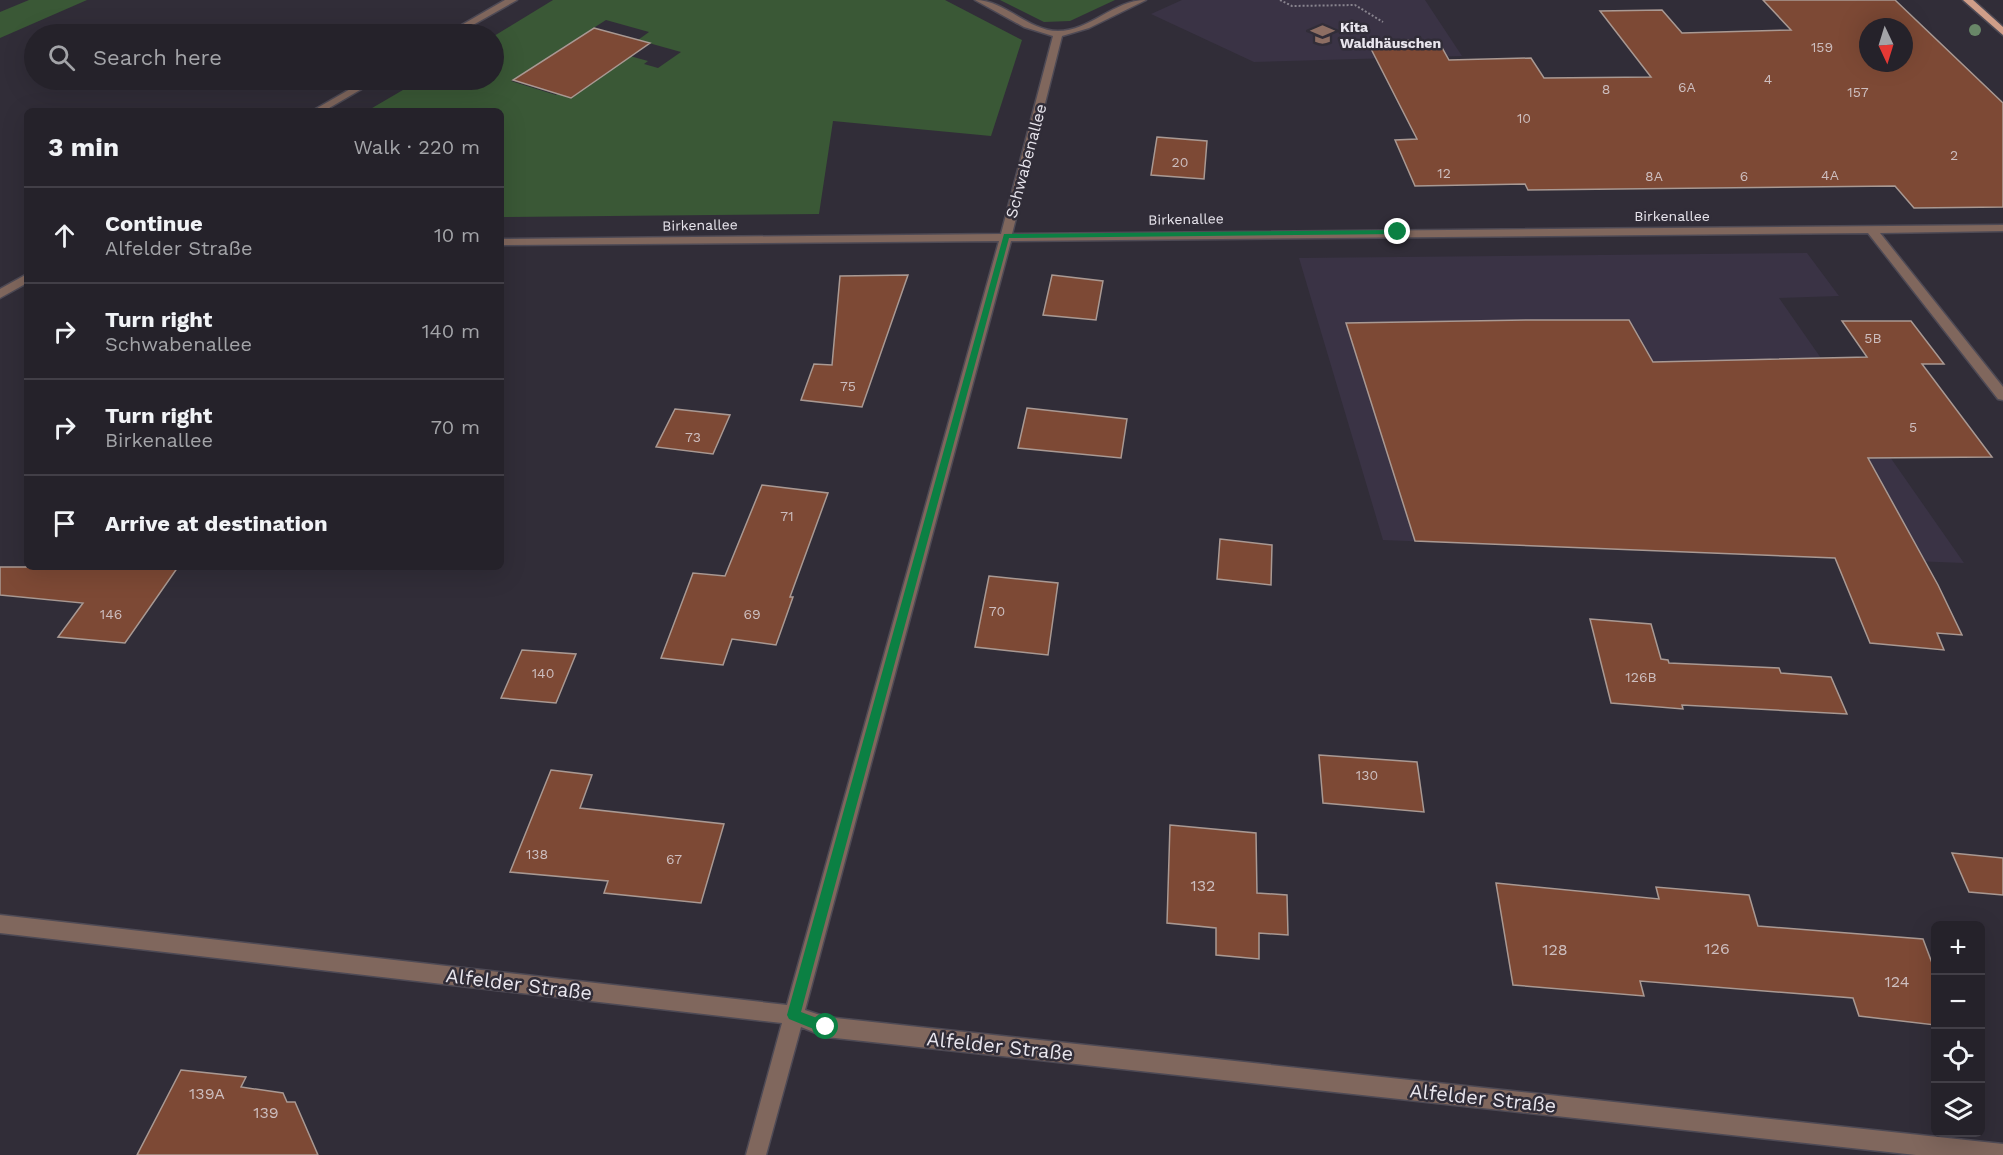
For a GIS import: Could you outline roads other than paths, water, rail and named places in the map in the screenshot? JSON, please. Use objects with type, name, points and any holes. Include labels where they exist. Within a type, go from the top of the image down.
[{"type":"main road","points":[[1968,0],[2003,32]]},
{"type":"street","points":[[469,24],[512,0]]},
{"type":"street","points":[[980,0],[1044,31],[1058,35],[1075,31],[1141,0]]},
{"type":"street","name":"Schwabenallee","points":[[756,1155],[1006,236],[1058,35]]},
{"type":"street","points":[[322,108],[354,90]]},
{"type":"street","name":"Birkenallee","points":[[504,242],[2003,228]]},
{"type":"street","points":[[1871,229],[2003,396]]},
{"type":"street","points":[[0,294],[24,280]]},
{"type":"street","name":"Alfelder Straße","points":[[0,924],[794,1015],[826,1027],[2003,1154]]},
{"type":"place","name":"Kita Waldhäuschen","points":[[1322,35]]}]
